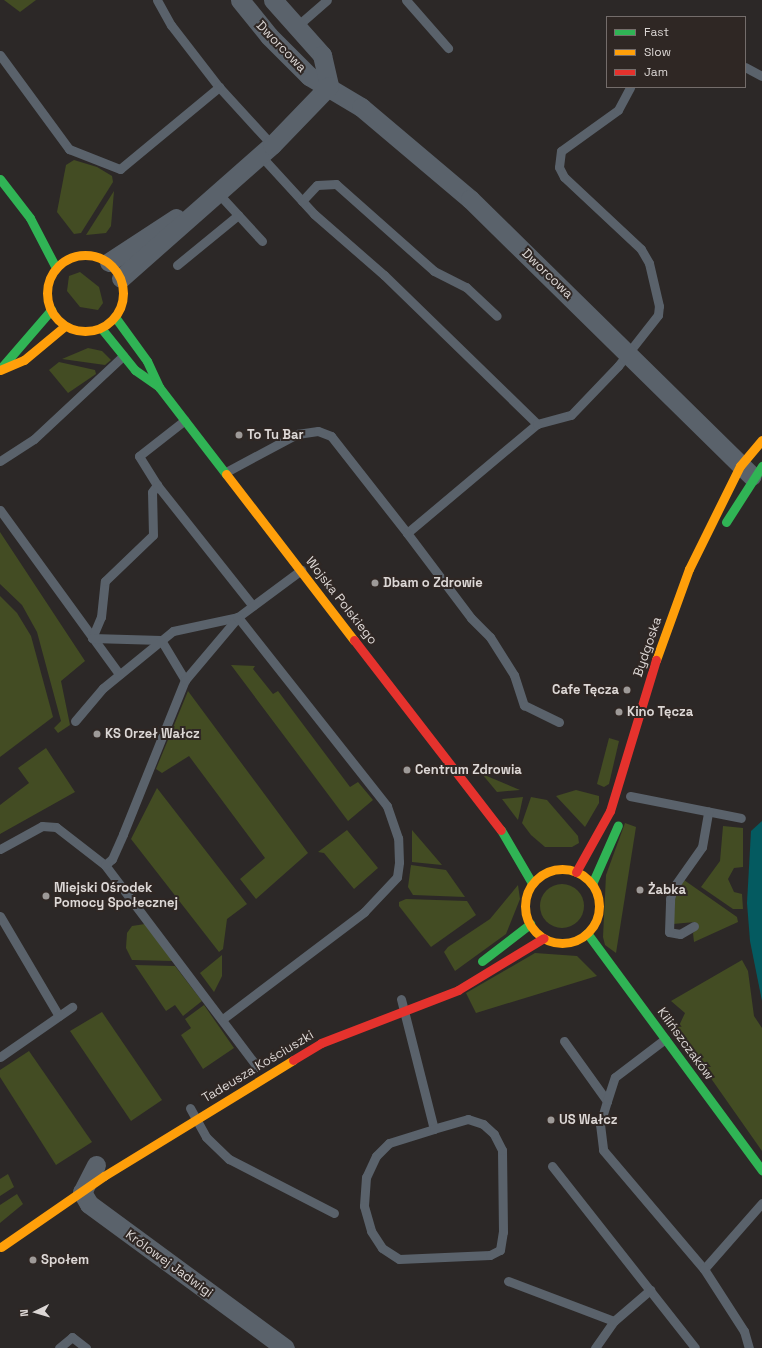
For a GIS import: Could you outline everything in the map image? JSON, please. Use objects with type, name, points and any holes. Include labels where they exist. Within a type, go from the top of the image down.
[{"type":"main road","points":[[0,178],[30,218],[56,268]]},
{"type":"main road","points":[[30,218],[52,238]]},
{"type":"main road","points":[[62,247],[72,257]]},
{"type":"main road","points":[[85,254],[109,262],[121,278],[123,298],[115,317],[101,328],[76,330],[65,326],[51,310],[47,296],[49,281],[56,268],[72,257],[85,254]]},
{"type":"main road","points":[[0,370],[15,348],[51,310]]},
{"type":"main road","name":"Wojska Polskiego","points":[[115,317],[147,361],[159,387],[186,420],[501,830],[532,883]]},
{"type":"main road","points":[[0,370],[24,360],[65,326]]},
{"type":"main road","name":"Wojska Polskiego","points":[[101,328],[135,370],[159,387]]},
{"type":"main road","name":"Bydgoska","points":[[721,533],[751,470],[762,440]]},
{"type":"main road","name":"Bydgoska","points":[[576,872],[610,811],[656,658],[689,569],[751,470]]},
{"type":"main road","points":[[592,884],[624,813],[631,792]]},
{"type":"main road","name":"Wojska Polskiego","points":[[501,830],[529,857]]},
{"type":"main road","points":[[555,869],[576,872],[592,884],[599,904],[593,924],[587,933],[562,942],[544,938],[530,924],[525,903],[532,883],[543,870],[555,869]]},
{"type":"main road","points":[[472,968],[530,924]]},
{"type":"main road","name":"Kilińszczaków","points":[[587,933],[762,1170]]},
{"type":"main road","name":"Tadeusza Kościuszki","points":[[0,1247],[80,1185],[196,1120],[322,1043],[405,1013],[458,990],[544,938]]},
{"type":"main road","points":[[388,1003],[405,997]]},
{"type":"main road","name":"Tadeusza Kościuszki","points":[[254,1069],[268,1060]]},
{"type":"main road","name":"Tadeusza Kościuszki","points":[[0,1247],[31,1214]]},
{"type":"street","name":"Dworcowa","points":[[240,0],[269,36],[308,76],[329,86],[361,108],[470,199],[751,470]]},
{"type":"street","name":"Dworcowa","points":[[273,0],[322,55],[329,86]]},
{"type":"street","points":[[121,278],[187,221],[194,211],[216,191],[266,150],[329,86]]},
{"type":"street","points":[[109,262],[181,214],[194,211]]},
{"type":"street","points":[[80,1185],[100,1163]]},
{"type":"street","name":"Królowej Jadwigi","points":[[80,1185],[99,1212],[285,1348]]},
{"type":"lane","points":[[157,0],[171,25],[266,150],[302,201],[537,424]]},
{"type":"lane","points":[[296,27],[326,0]]},
{"type":"lane","points":[[406,0],[448,48]]},
{"type":"lane","points":[[0,55],[69,149],[120,169],[219,87]]},
{"type":"lane","points":[[746,68],[762,76]]},
{"type":"lane","points":[[407,533],[537,424],[572,415],[658,315],[659,306],[649,263],[641,249],[564,177],[558,159],[577,136],[618,110],[629,88]]},
{"type":"lane","points":[[302,201],[317,185],[336,184],[434,271],[466,287],[497,316]]},
{"type":"lane","points":[[216,191],[262,241]]},
{"type":"lane","points":[[177,265],[238,216]]},
{"type":"lane","points":[[0,461],[34,439],[123,356]]},
{"type":"lane","points":[[186,420],[139,456],[157,485],[253,606]]},
{"type":"lane","points":[[226,472],[297,434],[318,431],[331,436],[471,618],[490,637],[514,675],[524,705],[559,722]]},
{"type":"lane","points":[[92,638],[101,617],[105,580],[153,535],[152,492],[157,485]]},
{"type":"lane","points":[[0,510],[119,674]]},
{"type":"lane","points":[[105,865],[112,859],[185,680],[238,616],[301,570]]},
{"type":"lane","points":[[75,721],[119,674],[173,631],[238,616]]},
{"type":"lane","points":[[224,1018],[364,912],[397,877],[398,838],[387,806],[238,616]]},
{"type":"lane","points":[[92,638],[161,640]]},
{"type":"lane","points":[[161,640],[185,680]]},
{"type":"lane","points":[[631,792],[708,812],[741,818]]},
{"type":"lane","points":[[694,926],[680,934],[669,932],[670,899],[673,888],[702,847],[708,812]]},
{"type":"lane","points":[[0,849],[42,826],[56,827],[105,865],[224,1018],[254,1069]]},
{"type":"lane","points":[[0,916],[59,1016]]},
{"type":"lane","points":[[405,997],[405,1013],[434,1129]]},
{"type":"lane","points":[[0,1057],[72,1007]]},
{"type":"lane","points":[[665,1039],[615,1077],[600,1124],[603,1150],[704,1269],[744,1331],[749,1348]]},
{"type":"lane","points":[[564,1041],[607,1101]]},
{"type":"lane","points":[[190,1108],[206,1137],[229,1159],[334,1213]]},
{"type":"lane","points":[[468,1119],[483,1124],[494,1134],[502,1150],[503,1232],[500,1250],[490,1255],[399,1259],[382,1248],[371,1231],[364,1206],[366,1184],[376,1156],[389,1143],[434,1129],[468,1119]]},
{"type":"lane","points":[[552,1166],[695,1348]]},
{"type":"lane","points":[[704,1269],[762,1203]]},
{"type":"lane","points":[[508,1281],[614,1321]]},
{"type":"lane","points":[[594,1348],[614,1321],[650,1290]]},
{"type":"lane","points":[[59,1348],[72,1337],[86,1348]]},
{"type":"green space","points":[[4,0],[36,0],[20,12]]},
{"type":"green space","points":[[74,160],[97,167],[112,176],[113,182],[81,233],[74,234],[57,212],[66,165]]},
{"type":"green space","points":[[114,191],[111,226],[106,233],[86,235]]},
{"type":"green space","points":[[80,272],[99,287],[103,303],[98,310],[80,307],[67,291],[69,276]]},
{"type":"green space","points":[[88,348],[102,351],[111,360],[105,365],[62,359]]},
{"type":"green space","points":[[59,362],[95,370],[96,374],[68,393],[49,370]]},
{"type":"green space","points":[[0,532],[85,661],[61,681],[70,725],[58,733],[54,728],[61,721],[37,632],[22,605],[0,584]]},
{"type":"green space","points":[[0,596],[17,613],[31,636],[53,717],[0,757]]},
{"type":"green space","points":[[231,665],[255,666],[253,669],[273,694],[278,691],[350,787],[358,782],[373,800],[348,821]]},
{"type":"green space","points":[[188,691],[308,853],[256,899],[240,879],[265,858],[189,756],[162,773],[156,769]]},
{"type":"green space","points":[[609,738],[619,741],[609,784],[604,787],[597,784]]},
{"type":"green space","points":[[46,748],[75,792],[0,834],[0,805],[29,783],[18,768]]},
{"type":"green space","points":[[482,774],[520,790],[497,792]]},
{"type":"green space","points":[[157,788],[247,904],[227,919],[223,949],[219,952],[131,839]]},
{"type":"green space","points":[[576,790],[599,796],[599,803],[585,827],[556,796]]},
{"type":"green space","points":[[523,797],[518,820],[502,799]]},
{"type":"green space","points":[[531,797],[547,800],[578,836],[579,843],[572,847],[545,847],[531,835],[522,823]]},
{"type":"green space","points":[[625,823],[636,827],[616,953],[605,945],[603,937],[606,875]]},
{"type":"green space","points":[[723,826],[743,828],[743,867],[734,868],[728,879],[734,892],[742,894],[743,909],[733,909],[701,887],[720,861]]},
{"type":"green space","points":[[347,830],[378,868],[354,889],[324,853],[318,852]]},
{"type":"green space","points":[[412,830],[442,865],[412,862]]},
{"type":"green space","points":[[411,865],[446,870],[465,897],[413,895],[408,887]]},
{"type":"green space","points":[[684,880],[737,917],[738,922],[694,942],[693,933],[698,928],[695,922],[673,924],[676,890]]},
{"type":"green space","points":[[558,884],[566,884],[571,885],[578,890],[583,897],[583,915],[578,922],[571,927],[558,928],[550,925],[543,918],[540,910],[540,902],[543,894],[550,887]]},
{"type":"green space","points":[[518,885],[520,899],[506,934],[455,971],[444,952],[448,947],[490,919]]},
{"type":"green space","points":[[406,899],[467,901],[476,915],[431,947],[399,906],[399,902]]},
{"type":"green space","points":[[145,924],[174,961],[132,960],[126,948],[127,933],[132,926]]},
{"type":"green space","points":[[535,953],[577,956],[597,976],[476,1013],[466,993]]},
{"type":"green space","points":[[222,955],[222,976],[214,992],[200,973]]},
{"type":"green space","points":[[742,960],[748,971],[754,1016],[762,1028],[762,1151],[677,1030],[685,1013],[671,1001]]},
{"type":"green space","points":[[135,965],[175,966],[202,1001],[183,1016],[175,1005],[166,1011]]},
{"type":"green space","points":[[204,1005],[234,1048],[203,1069],[181,1035],[191,1028],[185,1019]]},
{"type":"green space","points":[[102,1012],[162,1100],[131,1121],[70,1031]]},
{"type":"green space","points":[[29,1051],[92,1142],[56,1165],[0,1077],[0,1070]]},
{"type":"green space","points":[[8,1174],[14,1187],[0,1196],[0,1179]]},
{"type":"green space","points":[[17,1194],[23,1204],[0,1223],[0,1205]]},
{"type":"water","points":[[762,821],[762,1001],[750,941],[747,903],[751,831]]},
{"type":"traffic: fast","points":[[0,179],[30,218],[56,268]]},
{"type":"traffic: fast","points":[[1,368],[51,310]]},
{"type":"traffic: fast","points":[[115,317],[147,361],[159,387],[226,474]]},
{"type":"traffic: fast","points":[[101,328],[135,370],[159,387]]},
{"type":"traffic: fast","points":[[726,522],[762,466]]},
{"type":"traffic: fast","points":[[592,884],[618,825]]},
{"type":"traffic: fast","points":[[501,830],[532,883]]},
{"type":"traffic: fast","points":[[482,961],[530,924]]},
{"type":"traffic: fast","points":[[587,933],[762,1170]]},
{"type":"traffic: slow","points":[[85,255],[100,258],[112,266],[120,278],[123,293],[120,308],[112,320],[100,328],[85,331],[70,328],[58,320],[50,308],[47,293],[50,278],[58,266],[70,258],[85,255]]},
{"type":"traffic: slow","points":[[0,370],[24,360],[65,326]]},
{"type":"traffic: slow","points":[[656,660],[689,569],[740,466],[762,440]]},
{"type":"traffic: slow","points":[[226,474],[354,640]]},
{"type":"traffic: slow","points":[[562,869],[576,872],[588,880],[596,892],[599,906],[596,920],[588,932],[576,940],[562,943],[548,940],[536,932],[528,920],[525,906],[528,892],[536,880],[548,872],[562,869]]},
{"type":"traffic: slow","points":[[1,1247],[104,1176],[293,1060]]},
{"type":"traffic: jam","points":[[354,640],[501,830]]},
{"type":"traffic: jam","points":[[576,872],[610,811],[656,660]]},
{"type":"traffic: jam","points":[[293,1060],[321,1043],[458,990],[544,938]]},
{"type":"place","name":"To Tu Bar","points":[[239,435]]},
{"type":"place","name":"Dbam o Zdrowie","points":[[375,583]]},
{"type":"place","name":"Cafe Tęcza","points":[[627,690]]},
{"type":"place","name":"Kino Tęcza","points":[[619,712]]},
{"type":"place","name":"KS Orzeł Wałcz","points":[[97,734]]},
{"type":"place","name":"Centrum Zdrowia","points":[[407,770]]},
{"type":"place","name":"Żabka","points":[[640,890]]},
{"type":"place","name":"Miejski Ośrodek Pomocy Społecznej","points":[[46,896]]},
{"type":"place","name":"US Wałcz","points":[[551,1120]]},
{"type":"place","name":"Społem","points":[[33,1260]]}]
